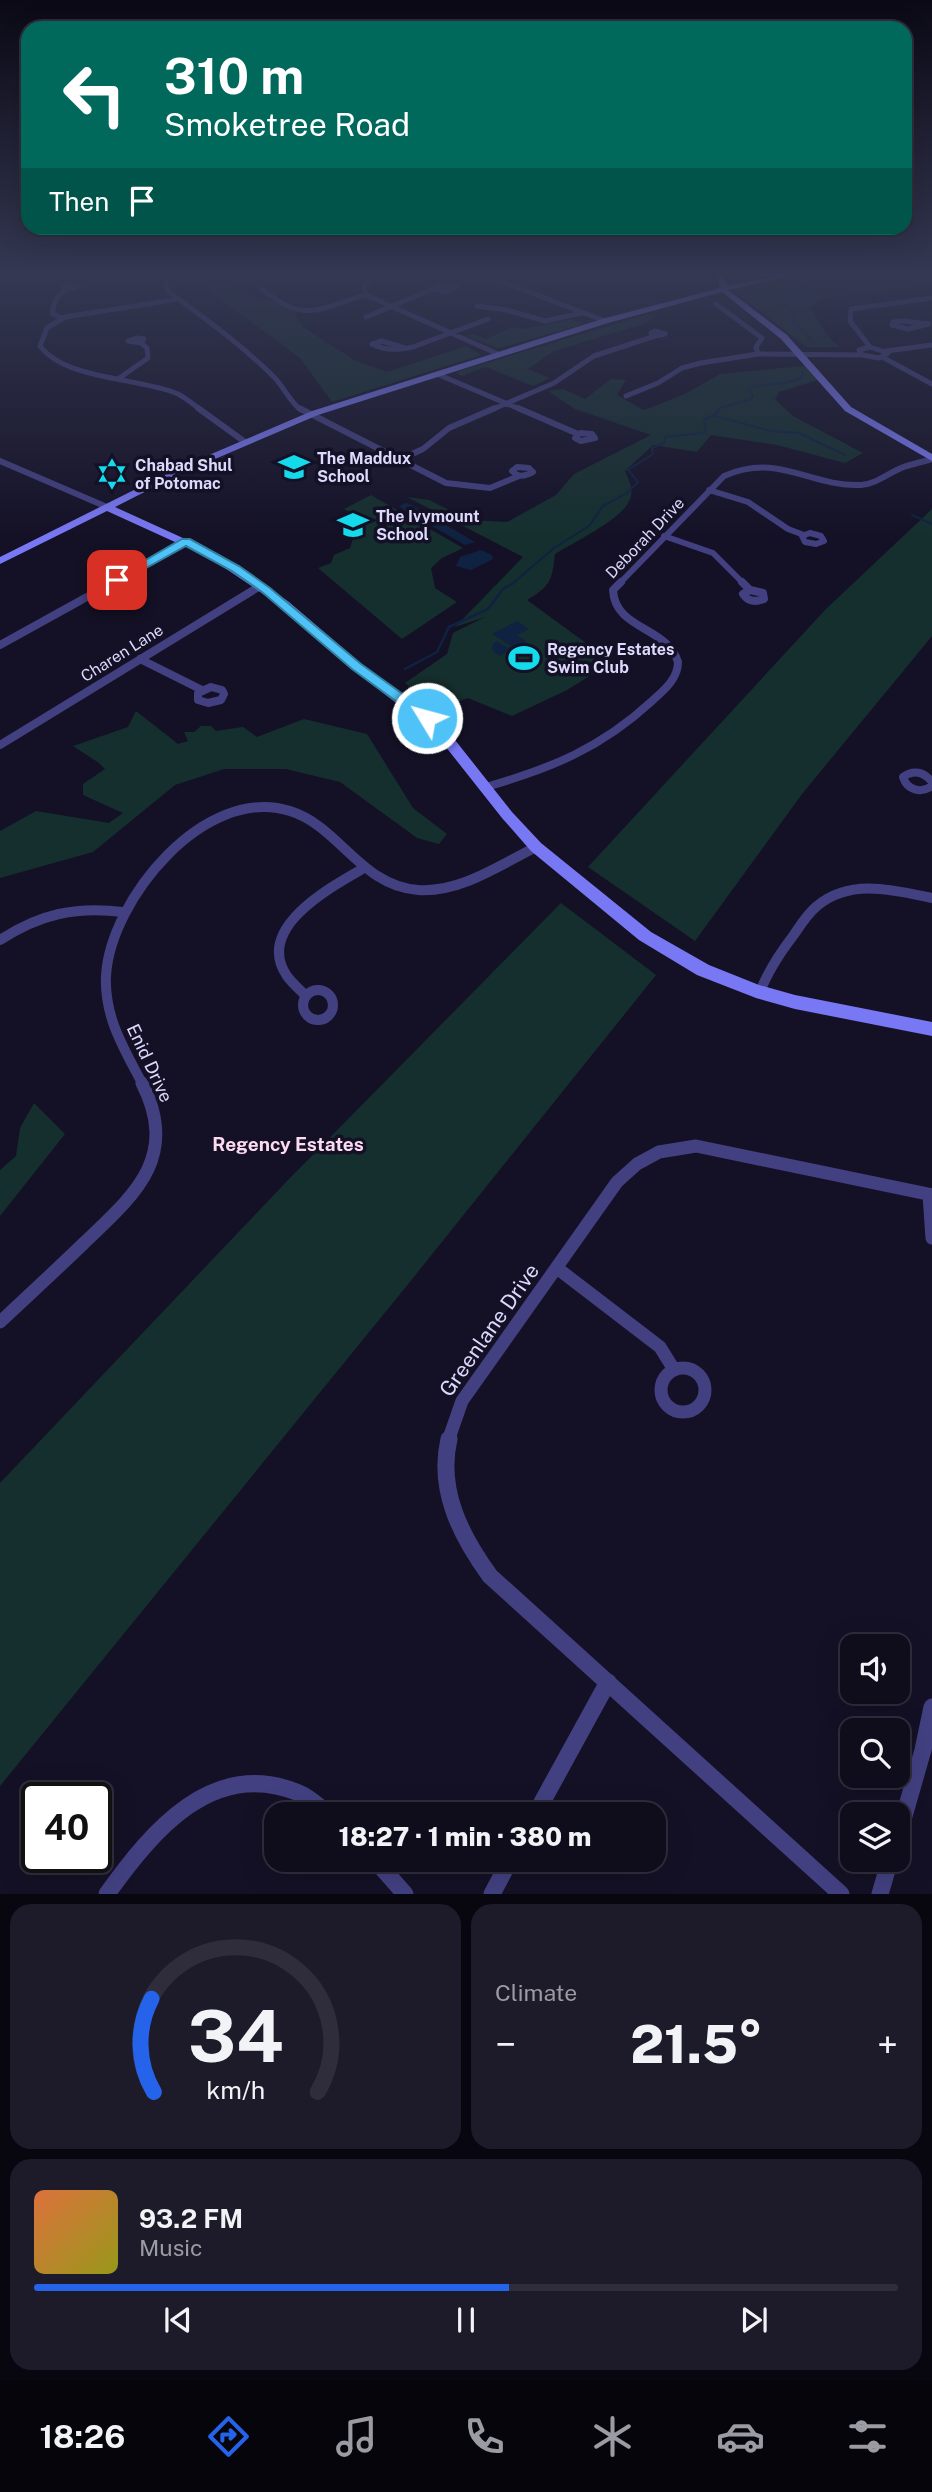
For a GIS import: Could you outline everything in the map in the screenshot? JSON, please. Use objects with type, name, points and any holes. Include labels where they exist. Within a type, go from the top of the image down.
[{"type":"main road","points":[[0,561],[245,442],[311,416],[475,361]]},
{"type":"main road","points":[[808,361],[848,410],[932,459]]},
{"type":"main road","points":[[107,508],[186,542],[260,586],[356,666],[439,729],[536,847],[645,936],[703,970],[760,992],[795,1002],[932,1029]]},
{"type":"street","points":[[63,361],[81,371],[150,385],[180,395],[245,442]]},
{"type":"street","points":[[118,379],[143,361]]},
{"type":"street","points":[[255,361],[275,378],[294,405],[311,416],[446,483],[477,488],[502,485],[519,476]]},
{"type":"street","points":[[399,460],[423,449],[449,428],[554,383],[585,361]]},
{"type":"street","points":[[626,396],[653,386],[687,366],[714,361]]},
{"type":"street","points":[[897,361],[932,384]]},
{"type":"street","points":[[437,374],[578,434]]},
{"type":"street","name":"Deborah Drive","points":[[486,787],[541,771],[596,746],[626,725],[675,678],[678,661],[671,647],[620,612],[614,605],[612,596],[617,583],[724,475],[747,467],[784,468],[823,481],[861,485],[879,482],[903,467],[932,459]]},
{"type":"street","points":[[0,461],[107,508]]},
{"type":"street","points":[[709,490],[748,502],[788,529],[804,535]]},
{"type":"street","points":[[664,536],[713,553],[750,590]]},
{"type":"street","points":[[0,645],[186,542]]},
{"type":"street","name":"Charen Lane","points":[[0,745],[260,586]]},
{"type":"street","points":[[140,659],[202,690]]},
{"type":"street","name":"Enid Drive","points":[[0,1322],[128,1200],[152,1163],[157,1146],[155,1112],[117,1036],[106,993],[111,944],[123,912],[154,869],[196,831],[217,818],[243,810],[272,808],[297,814],[312,822],[377,878],[396,886],[437,889],[454,886],[536,847]]},
{"type":"street","points":[[306,996],[296,988],[282,968],[280,942],[285,928],[302,906],[364,868]]},
{"type":"street","points":[[760,992],[765,975],[813,909],[832,895],[869,888],[932,898]]},
{"type":"street","points":[[0,940],[28,922],[62,911],[79,908],[123,912]]},
{"type":"street","name":"Greenlane Drive","points":[[841,1894],[509,1595],[473,1555],[454,1523],[446,1481],[451,1430],[462,1401],[617,1182],[644,1158],[668,1149],[710,1147],[930,1195]]},
{"type":"street","points":[[930,1195],[932,1238]]},
{"type":"street","points":[[557,1268],[660,1347],[673,1368]]},
{"type":"street","points":[[542,1802],[608,1682]]},
{"type":"street","points":[[908,1802],[932,1707]]},
{"type":"street","points":[[107,1894],[139,1850],[171,1817],[195,1800],[220,1789],[246,1784],[273,1785],[300,1793],[312,1802]]},
{"type":"street","points":[[386,1872],[405,1894]]},
{"type":"street","points":[[492,1894],[504,1872]]},
{"type":"street","points":[[880,1894],[886,1872]]},
{"type":"green space","points":[[302,361],[358,361],[387,372],[419,361],[461,361],[332,402]]},
{"type":"green space","points":[[491,361],[539,361],[528,369],[550,378],[533,386],[486,367],[461,376],[456,372]]},
{"type":"green space","points":[[814,365],[821,379],[779,392],[775,399],[793,416],[863,453],[845,463],[777,445],[711,435],[697,452],[653,445],[625,471],[631,491],[630,499],[623,510],[555,554],[549,582],[527,600],[612,662],[567,690],[512,716],[468,698],[437,709],[405,683],[447,654],[453,633],[485,617],[455,627],[523,557],[407,497],[429,500],[469,520],[507,522],[556,495],[574,474],[651,435],[575,409],[548,391],[563,389],[585,399],[611,379],[626,380],[617,395],[644,410],[685,394],[720,374]]},
{"type":"green space","points":[[371,495],[463,548],[442,558],[431,568],[435,588],[457,602],[402,639],[318,568],[331,563],[334,555],[350,548],[356,529],[373,520],[367,522],[344,509]]},
{"type":"green space","points":[[932,509],[932,636],[802,794],[695,941],[588,867],[825,610]]},
{"type":"green space","points":[[136,711],[178,744],[188,741],[184,732],[194,732],[201,726],[211,726],[216,731],[243,727],[257,737],[304,719],[367,734],[413,808],[447,834],[439,844],[417,838],[340,782],[286,769],[224,769],[175,785],[93,852],[0,878],[0,831],[36,811],[109,823],[123,813],[83,795],[83,784],[105,769],[73,746],[128,727]]},
{"type":"green space","points":[[561,903],[656,975],[0,1786],[0,1483],[288,1180]]},
{"type":"green space","points":[[34,1103],[65,1134],[0,1216],[0,1170],[16,1156],[20,1128]]},
{"type":"water","points":[[405,503],[475,542],[465,545],[399,506]]},
{"type":"water","points":[[481,550],[492,555],[493,559],[471,570],[456,566],[460,557]]},
{"type":"water","points":[[517,621],[529,629],[517,635],[527,642],[499,656],[492,649],[496,641],[508,648],[511,646],[492,634]]},
{"type":"waterway","points":[[513,583],[554,548],[589,526],[603,506],[627,493],[638,482],[628,470],[653,454],[652,448],[664,443],[665,437],[702,433],[706,430],[704,420],[716,414],[720,408],[751,399],[753,396],[749,389],[752,386],[785,383],[802,378],[803,371]]},
{"type":"waterway","points":[[715,416],[771,431],[799,433],[845,455]]},
{"type":"waterway","points":[[912,515],[932,524]]},
{"type":"waterway","points":[[405,669],[437,652],[449,627],[488,609],[503,589],[513,583]]},
{"type":"place","name":"The Maddux School","points":[[294,467]]},
{"type":"place","name":"Chabad Shul of Potomac","points":[[112,474]]},
{"type":"place","name":"The Ivymount School","points":[[353,525]]},
{"type":"place","name":"Regency Estates Swim Club","points":[[524,658]]},
{"type":"district","name":"Regency Estates","points":[[288,1144]]},
{"type":"route","points":[[117,580],[186,542],[214,556],[266,590],[356,666],[427,718]]}]
